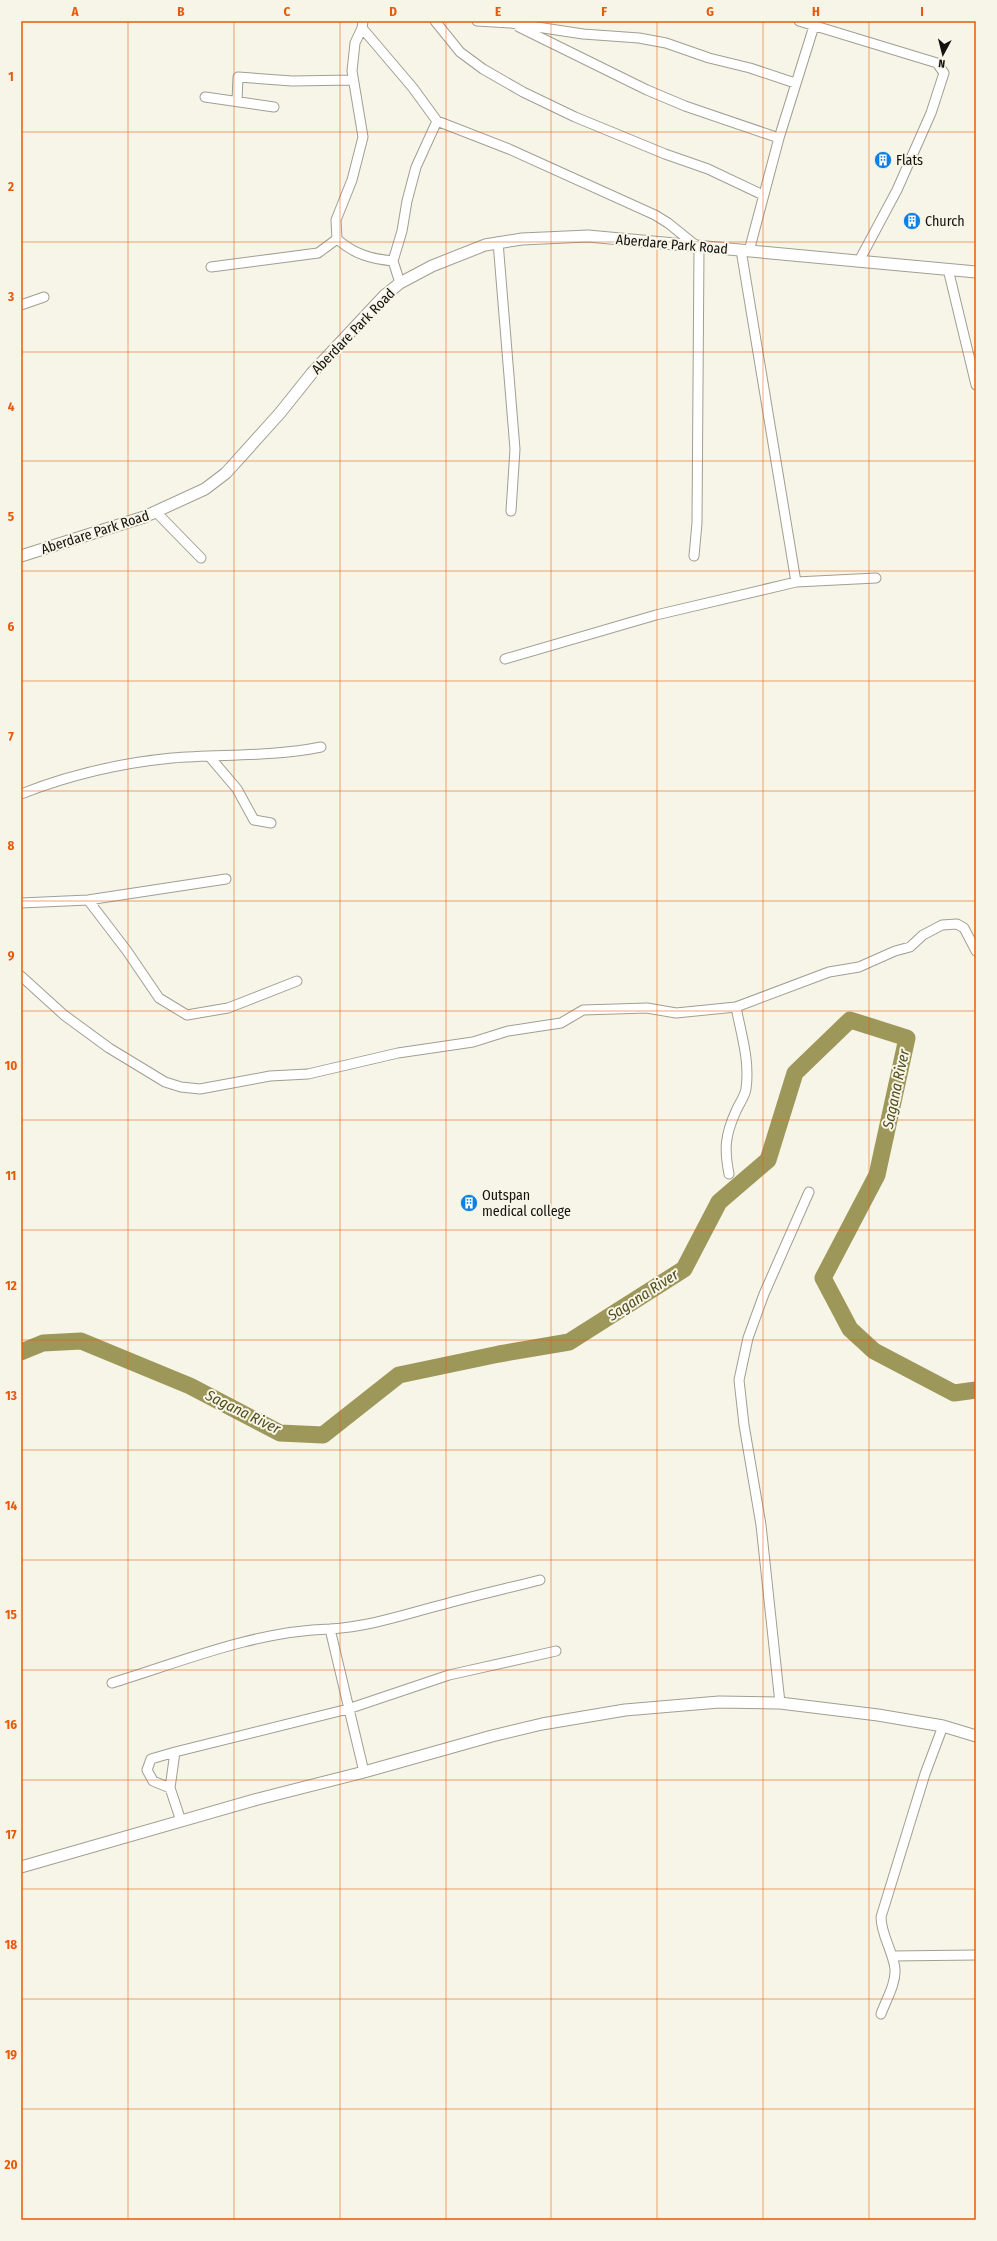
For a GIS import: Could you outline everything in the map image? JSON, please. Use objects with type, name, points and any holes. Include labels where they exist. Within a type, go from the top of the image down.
[{"type":"street","points":[[435,21],[460,52],[483,69],[523,92],[575,117],[665,154],[708,169],[763,195]]},
{"type":"street","points":[[477,21],[511,22],[583,34],[639,38],[666,43],[709,58],[750,68],[795,83]]},
{"type":"street","points":[[799,21],[937,63],[944,73],[931,113],[897,190],[859,261]]},
{"type":"street","points":[[511,22],[646,90],[685,106],[779,138]]},
{"type":"street","points":[[393,261],[369,258],[348,248],[337,239],[336,220],[352,180],[363,137],[353,80],[355,42],[362,25],[413,88],[437,121],[509,149],[655,215],[668,223],[699,248],[697,523],[694,556]]},
{"type":"street","points":[[796,582],[745,251],[763,195],[795,83],[814,26]]},
{"type":"street","points":[[237,101],[238,77],[292,81],[353,80]]},
{"type":"street","points":[[205,97],[274,107]]},
{"type":"street","points":[[400,283],[393,261],[402,231],[407,201],[416,167],[437,121]]},
{"type":"street","name":"Aberdare Park Road","points":[[21,556],[156,512],[205,489],[226,473],[338,343],[365,314],[400,283],[454,256],[498,242],[543,237],[588,236],[699,248],[976,272]]},
{"type":"street","points":[[211,267],[318,253],[337,239]]},
{"type":"street","points":[[498,242],[515,450],[511,511]]},
{"type":"street","points":[[948,269],[976,385]]},
{"type":"street","points":[[21,305],[44,297]]},
{"type":"street","points":[[156,512],[201,558]]},
{"type":"street","points":[[505,659],[656,615],[796,582],[876,578]]},
{"type":"street","points":[[21,794],[75,776],[118,766],[172,758],[296,752],[321,747]]},
{"type":"street","points":[[209,756],[237,789],[254,820],[271,823]]},
{"type":"street","points":[[21,903],[88,900],[226,879]]},
{"type":"street","points":[[88,900],[128,951],[159,998],[187,1016],[228,1008],[297,981]]},
{"type":"street","points":[[21,976],[64,1015],[109,1048],[165,1082],[181,1087],[200,1089],[270,1076],[308,1074],[398,1053],[473,1042],[508,1031],[560,1023],[583,1010],[647,1008],[676,1013],[736,1007],[829,972],[859,967],[895,951],[910,947],[923,935],[942,925],[957,924],[964,928],[976,951]]},
{"type":"street","points":[[729,1174],[725,1153],[728,1129],[746,1091],[747,1076],[747,1059],[736,1007]]},
{"type":"street","points":[[780,1703],[761,1525],[744,1426],[739,1380],[748,1338],[764,1294],[809,1192]]},
{"type":"street","points":[[112,1683],[241,1642],[308,1629],[359,1627],[540,1580]]},
{"type":"street","points":[[330,1629],[364,1772]]},
{"type":"street","points":[[170,1788],[153,1781],[147,1770],[151,1759],[348,1709],[449,1675],[556,1651]]},
{"type":"street","points":[[21,1867],[258,1799],[364,1772],[492,1736],[580,1717],[625,1710],[719,1702],[780,1703],[878,1715],[943,1726],[976,1736]]},
{"type":"street","points":[[881,2014],[894,1976],[892,1956],[882,1928],[881,1917],[925,1774],[943,1726]]},
{"type":"street","points":[[176,1752],[170,1788],[181,1821]]},
{"type":"street","points":[[892,1956],[976,1955]]},
{"type":"waterway","name":"Sagana River","points":[[21,1352],[43,1343],[81,1341],[190,1386],[280,1433],[323,1435],[399,1375],[499,1354],[569,1342],[684,1269],[719,1202],[768,1160],[795,1073],[850,1020],[907,1038],[877,1175],[823,1278],[850,1329],[874,1351],[954,1393],[976,1390]]},
{"type":"place","name":"Flats","points":[[883,160]]},
{"type":"place","name":"Church","points":[[912,221]]},
{"type":"place","name":"Outspan medical college","points":[[469,1203]]}]
